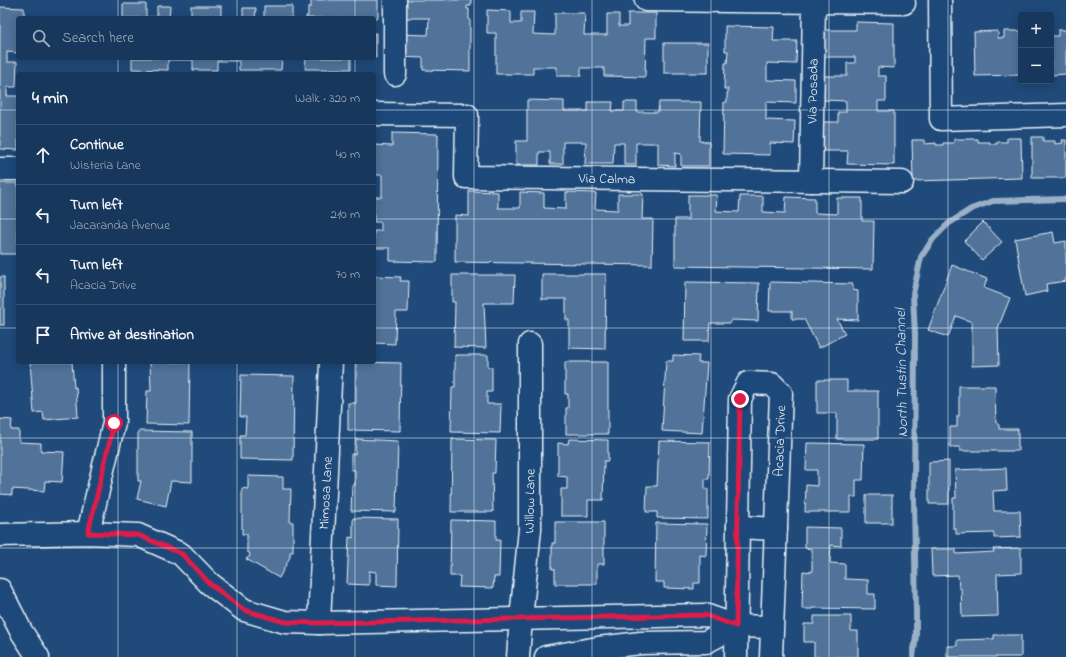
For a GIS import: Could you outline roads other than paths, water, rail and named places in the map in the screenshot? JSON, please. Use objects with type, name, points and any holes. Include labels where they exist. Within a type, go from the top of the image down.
[{"type":"street","points":[[395,0],[395,74]]},
{"type":"street","points":[[646,0],[904,3]]},
{"type":"street","points":[[940,0],[941,120],[1066,115]]},
{"type":"street","name":"Via Posada","points":[[811,180],[814,2]]},
{"type":"street","name":"Via Calma","points":[[376,114],[468,115],[466,177],[902,182]]},
{"type":"street","points":[[0,169],[16,169]]},
{"type":"street","name":"Willow Lane","points":[[518,657],[530,529],[530,344]]},
{"type":"street","points":[[88,533],[114,423],[114,364]]},
{"type":"street","name":"Mimosa Lane","points":[[319,623],[330,364]]},
{"type":"street","name":"Acacia Drive","points":[[736,657],[740,399],[748,383],[772,384],[781,393],[771,657]]},
{"type":"street","points":[[738,527],[776,529]]},
{"type":"street","points":[[0,535],[88,533],[138,535],[182,554],[209,583],[244,610],[285,622],[319,623],[705,615],[736,626],[771,627]]},
{"type":"street","points":[[0,590],[21,631],[38,657]]},
{"type":"street","points":[[546,657],[598,648],[641,643],[706,642],[736,626]]},
{"type":"waterway","name":"North Tustin Channel","points":[[913,657],[916,636],[914,501],[915,335],[913,294],[921,257],[933,239],[948,224],[971,209],[993,201],[1066,199]]}]
